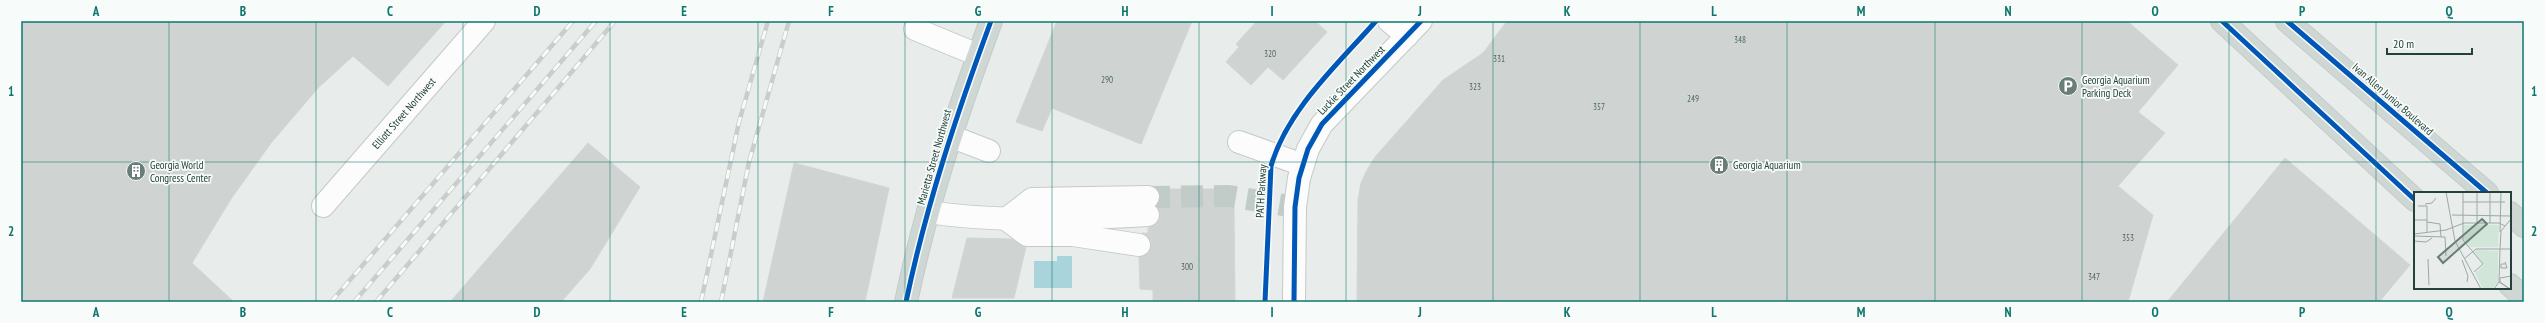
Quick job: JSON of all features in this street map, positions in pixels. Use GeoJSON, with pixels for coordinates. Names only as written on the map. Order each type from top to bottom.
{"type":"FeatureCollection","features":[{"type":"Feature","properties":{"kind":"main road","name":"Marietta Street Northwest"},"geometry":{"type":"LineString","coordinates":[[906,302],[928,212],[950,136],[991,21]]}},
{"type":"Feature","properties":{"kind":"main road"},"geometry":{"type":"LineString","coordinates":[[2222,21],[2414,199]]}},
{"type":"Feature","properties":{"kind":"main road","name":"Ivan Allen Junior Boulevard"},"geometry":{"type":"LineString","coordinates":[[2287,21],[2486,192]]}},
{"type":"Feature","properties":{"kind":"main road"},"geometry":{"type":"LineString","coordinates":[[2511,214],[2524,226]]}},
{"type":"Feature","properties":{"kind":"main road"},"geometry":{"type":"LineString","coordinates":[[2511,286],[2524,298]]}},
{"type":"Feature","properties":{"kind":"street","name":"Elliott Street Northwest"},"geometry":{"type":"LineString","coordinates":[[323,206],[484,21]]}},
{"type":"Feature","properties":{"kind":"street"},"geometry":{"type":"LineString","coordinates":[[1389,21],[1414,29]]}},
{"type":"Feature","properties":{"kind":"street"},"geometry":{"type":"LineString","coordinates":[[914,29],[978,55]]}},
{"type":"Feature","properties":{"kind":"street","name":"Luckie Street Northwest"},"geometry":{"type":"LineString","coordinates":[[1294,302],[1295,207],[1303,165],[1308,149],[1322,124],[1414,29]]}},
{"type":"Feature","properties":{"kind":"street"},"geometry":{"type":"LineString","coordinates":[[950,136],[989,150]]}},
{"type":"Feature","properties":{"kind":"street"},"geometry":{"type":"LineString","coordinates":[[1238,142],[1303,165]]}},
{"type":"Feature","properties":{"kind":"street"},"geometry":{"type":"LineString","coordinates":[[1006,219],[1032,199],[1148,206],[1074,227]]}},
{"type":"Feature","properties":{"kind":"street"},"geometry":{"type":"LineString","coordinates":[[928,212],[959,217],[1006,219],[1074,227],[1139,245]]}},
{"type":"Feature","properties":{"kind":"water"},"geometry":{"type":"Polygon","coordinates":[[[1057,256],[1072,256],[1072,288],[1034,288],[1034,261],[1057,261],[1057,256]]]}},
{"type":"Feature","properties":{"kind":"building","name":"Georgia World Congress Center"},"geometry":{"type":"Polygon","coordinates":[[[21,21],[446,21],[388,86],[353,56],[318,88],[271,143],[231,199],[192,263],[234,302],[21,302],[21,21]]]}},
{"type":"Feature","properties":{"kind":"building"},"geometry":{"type":"Polygon","coordinates":[[[1057,21],[1192,21],[1141,144],[1052,108],[1042,131],[1016,122],[1057,21]]]}},
{"type":"Feature","properties":{"kind":"building"},"geometry":{"type":"Polygon","coordinates":[[[1257,21],[1315,21],[1327,32],[1283,80],[1268,67],[1251,85],[1226,62],[1239,47],[1236,44],[1257,21]]]}},
{"type":"Feature","properties":{"kind":"building","name":"Georgia Aquarium"},"geometry":{"type":"Polygon","coordinates":[[[1507,21],[2127,21],[2178,65],[2138,112],[2165,133],[2118,186],[2153,215],[2128,302],[1357,302],[1358,200],[1361,183],[1367,170],[1375,157],[1443,80],[1483,53],[1507,21]]]}},
{"type":"Feature","properties":{"kind":"building"},"geometry":{"type":"Polygon","coordinates":[[[588,143],[640,187],[590,269],[561,302],[450,302],[588,143]]]}},
{"type":"Feature","properties":{"kind":"building"},"geometry":{"type":"Polygon","coordinates":[[[2285,158],[2410,265],[2379,302],[2167,302],[2285,158]]]}},
{"type":"Feature","properties":{"kind":"building"},"geometry":{"type":"Polygon","coordinates":[[[794,163],[889,188],[865,302],[763,302],[794,163]]]}},
{"type":"Feature","properties":{"kind":"building"},"geometry":{"type":"Polygon","coordinates":[[[1157,189],[1229,189],[1230,208],[1234,207],[1235,302],[1153,302],[1153,290],[1140,289],[1139,257],[1148,253],[1151,246],[1150,240],[1142,233],[1148,233],[1148,228],[1155,225],[1160,215],[1156,206],[1160,197],[1157,189]]]}},
{"type":"Feature","properties":{"kind":"building"},"geometry":{"type":"Polygon","coordinates":[[[967,238],[1011,239],[1026,247],[1014,298],[952,298],[967,238]]]}},
{"type":"Feature","properties":{"kind":"tunnel"},"geometry":{"type":"LineString","coordinates":[[1148,197],[1229,196],[1295,207]]}},
{"type":"Feature","properties":{"kind":"railway"},"geometry":{"type":"LineString","coordinates":[[331,302],[573,21]]}},
{"type":"Feature","properties":{"kind":"railway"},"geometry":{"type":"LineString","coordinates":[[354,302],[596,21]]}},
{"type":"Feature","properties":{"kind":"railway"},"geometry":{"type":"LineString","coordinates":[[376,302],[615,21]]}},
{"type":"Feature","properties":{"kind":"railway"},"geometry":{"type":"LineString","coordinates":[[701,302],[739,122],[768,21]]}},
{"type":"Feature","properties":{"kind":"railway"},"geometry":{"type":"LineString","coordinates":[[721,302],[749,162],[789,21]]}},
{"type":"Feature","properties":{"kind":"cycle path"},"geometry":{"type":"LineString","coordinates":[[906,302],[923,231],[943,160],[991,21]]}},
{"type":"Feature","properties":{"kind":"cycle path","name":"PATH Parkway"},"geometry":{"type":"LineString","coordinates":[[1265,302],[1271,166],[1279,145],[1301,107],[1315,89],[1376,21]]}},
{"type":"Feature","properties":{"kind":"cycle path"},"geometry":{"type":"LineString","coordinates":[[1294,302],[1295,207],[1299,178],[1308,149],[1322,124],[1421,21]]}},
{"type":"Feature","properties":{"kind":"cycle path"},"geometry":{"type":"LineString","coordinates":[[2222,21],[2414,199]]}},
{"type":"Feature","properties":{"kind":"cycle path"},"geometry":{"type":"LineString","coordinates":[[2287,21],[2486,192]]}},
{"type":"Feature","properties":{"kind":"place","name":"Georgia Aquarium Parking Deck"},"geometry":{"type":"Point","coordinates":[2068,86]}},
{"type":"Feature","properties":{"kind":"place","name":"Georgia Aquarium"},"geometry":{"type":"Point","coordinates":[1719,165]}},
{"type":"Feature","properties":{"kind":"place","name":"Georgia World Congress Center"},"geometry":{"type":"Point","coordinates":[136,171]}}]}
